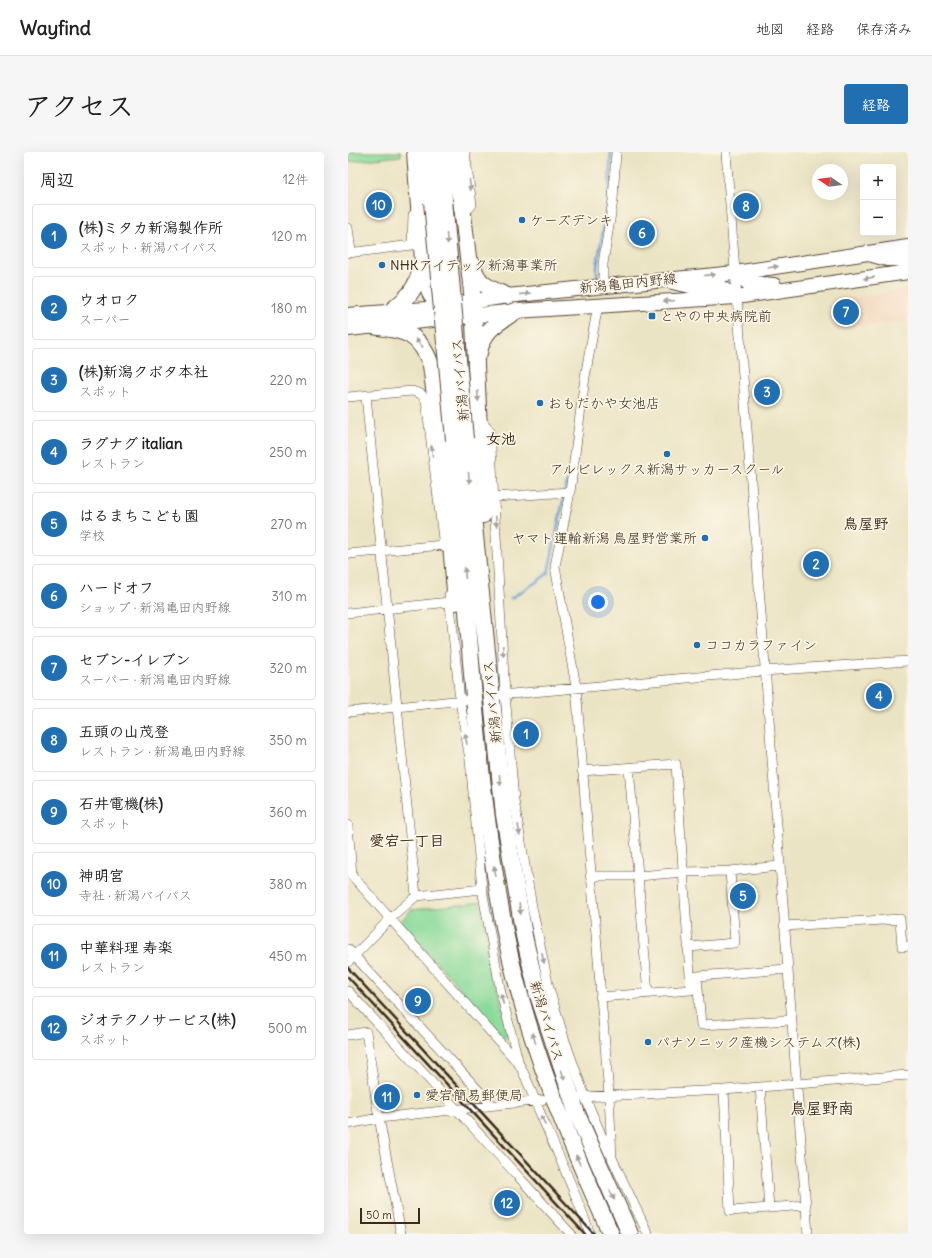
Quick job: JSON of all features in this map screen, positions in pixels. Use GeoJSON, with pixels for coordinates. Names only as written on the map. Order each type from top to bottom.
{"type":"FeatureCollection","features":[{"type":"Feature","properties":{"kind":"highway"},"geometry":{"type":"LineString","coordinates":[[415,152],[426,284],[440,313],[463,329],[468,337],[477,373]]}},
{"type":"Feature","properties":{"kind":"highway","name":"新潟バイパス"},"geometry":{"type":"LineString","coordinates":[[427,152],[438,201],[460,440],[504,815],[519,906],[537,992],[577,1114],[630,1234]]}},
{"type":"Feature","properties":{"kind":"highway","name":"新潟バイパス"},"geometry":{"type":"LineString","coordinates":[[438,201],[440,152]]}},
{"type":"Feature","properties":{"kind":"highway"},"geometry":{"type":"LineString","coordinates":[[453,152],[475,275],[483,284],[507,296]]}},
{"type":"Feature","properties":{"kind":"highway"},"geometry":{"type":"LineString","coordinates":[[463,214],[473,308],[496,742]]}},
{"type":"Feature","properties":{"kind":"highway"},"geometry":{"type":"LineString","coordinates":[[428,393],[437,342],[440,313],[456,301],[461,293],[465,273],[463,214]]}},
{"type":"Feature","properties":{"kind":"highway"},"geometry":{"type":"LineString","coordinates":[[390,312],[405,300],[413,291],[420,276],[423,261]]}},
{"type":"Feature","properties":{"kind":"highway"},"geometry":{"type":"LineString","coordinates":[[440,313],[473,308]]}},
{"type":"Feature","properties":{"kind":"highway"},"geometry":{"type":"LineString","coordinates":[[477,373],[480,346],[485,334],[493,326],[516,311]]}},
{"type":"Feature","properties":{"kind":"highway"},"geometry":{"type":"LineString","coordinates":[[373,326],[402,332],[419,342],[426,350],[431,365],[428,393],[462,659],[479,751]]}},
{"type":"Feature","properties":{"kind":"highway","name":"新潟バイパス"},"geometry":{"type":"LineString","coordinates":[[460,440],[479,751],[486,818],[506,938],[521,997],[560,1115],[584,1176],[611,1234]]}},
{"type":"Feature","properties":{"kind":"main road","name":"新潟亀田内野線"},"geometry":{"type":"LineString","coordinates":[[473,308],[507,296],[734,272],[908,246]]}},
{"type":"Feature","properties":{"kind":"main road"},"geometry":{"type":"LineString","coordinates":[[863,253],[886,259],[908,259]]}},
{"type":"Feature","properties":{"kind":"main road"},"geometry":{"type":"LineString","coordinates":[[734,272],[748,283],[794,289]]}},
{"type":"Feature","properties":{"kind":"main road","name":"新潟亀田内野線"},"geometry":{"type":"LineString","coordinates":[[473,308],[516,311],[736,297],[908,272]]}},
{"type":"Feature","properties":{"kind":"main road"},"geometry":{"type":"LineString","coordinates":[[661,280],[687,286],[723,288],[736,297]]}},
{"type":"Feature","properties":{"kind":"main road"},"geometry":{"type":"LineString","coordinates":[[348,316],[390,312],[440,313]]}},
{"type":"Feature","properties":{"kind":"main road"},"geometry":{"type":"LineString","coordinates":[[348,329],[373,326],[440,313]]}},
{"type":"Feature","properties":{"kind":"street"},"geometry":{"type":"LineString","coordinates":[[348,228],[349,253],[412,245],[413,211],[408,152]]}},
{"type":"Feature","properties":{"kind":"street"},"geometry":{"type":"LineString","coordinates":[[463,214],[472,205],[465,152]]}},
{"type":"Feature","properties":{"kind":"street"},"geometry":{"type":"LineString","coordinates":[[603,285],[603,264],[613,200],[616,152]]}},
{"type":"Feature","properties":{"kind":"street"},"geometry":{"type":"LineString","coordinates":[[726,152],[764,671],[808,1234]]}},
{"type":"Feature","properties":{"kind":"street"},"geometry":{"type":"LineString","coordinates":[[598,305],[585,377],[570,492],[555,566],[576,687],[590,876],[609,1095],[612,1158]]}},
{"type":"Feature","properties":{"kind":"street"},"geometry":{"type":"LineString","coordinates":[[348,397],[412,391],[428,393],[426,400],[449,602],[470,760],[482,889],[501,993],[519,1064]]}},
{"type":"Feature","properties":{"kind":"street"},"geometry":{"type":"LineString","coordinates":[[366,396],[416,896]]}},
{"type":"Feature","properties":{"kind":"street"},"geometry":{"type":"LineString","coordinates":[[479,416],[490,431],[503,694],[514,800],[536,925],[549,988],[583,1097],[648,1234]]}},
{"type":"Feature","properties":{"kind":"street"},"geometry":{"type":"LineString","coordinates":[[494,497],[570,492]]}},
{"type":"Feature","properties":{"kind":"street"},"geometry":{"type":"LineString","coordinates":[[348,554],[443,545]]}},
{"type":"Feature","properties":{"kind":"street"},"geometry":{"type":"LineString","coordinates":[[348,613],[449,602]]}},
{"type":"Feature","properties":{"kind":"street"},"geometry":{"type":"LineString","coordinates":[[503,694],[764,671],[908,661]]}},
{"type":"Feature","properties":{"kind":"street"},"geometry":{"type":"LineString","coordinates":[[348,712],[463,700]]}},
{"type":"Feature","properties":{"kind":"street"},"geometry":{"type":"LineString","coordinates":[[582,771],[676,764],[691,990],[600,997]]}},
{"type":"Feature","properties":{"kind":"street"},"geometry":{"type":"LineString","coordinates":[[629,768],[648,994]]}},
{"type":"Feature","properties":{"kind":"street"},"geometry":{"type":"LineString","coordinates":[[348,826],[350,873],[519,1064],[538,1100],[576,1193],[590,1234]]}},
{"type":"Feature","properties":{"kind":"street"},"geometry":{"type":"LineString","coordinates":[[590,876],[639,876],[684,872],[730,871],[779,866]]}},
{"type":"Feature","properties":{"kind":"street"},"geometry":{"type":"LineString","coordinates":[[689,947],[735,943],[730,871]]}},
{"type":"Feature","properties":{"kind":"street"},"geometry":{"type":"LineString","coordinates":[[351,960],[391,918],[416,896],[482,889]]}},
{"type":"Feature","properties":{"kind":"street"},"geometry":{"type":"LineString","coordinates":[[784,926],[900,919],[902,946],[908,946]]}},
{"type":"Feature","properties":{"kind":"street"},"geometry":{"type":"LineString","coordinates":[[348,949],[351,960],[492,1104]]}},
{"type":"Feature","properties":{"kind":"street"},"geometry":{"type":"LineString","coordinates":[[787,969],[697,976],[701,1025],[791,1020]]}},
{"type":"Feature","properties":{"kind":"street"},"geometry":{"type":"LineString","coordinates":[[348,991],[572,1234]]}},
{"type":"Feature","properties":{"kind":"street"},"geometry":{"type":"LineString","coordinates":[[348,1035],[366,1032],[379,1118],[401,1234]]}},
{"type":"Feature","properties":{"kind":"street"},"geometry":{"type":"LineString","coordinates":[[583,1097],[724,1090],[908,1075]]}},
{"type":"Feature","properties":{"kind":"street"},"geometry":{"type":"LineString","coordinates":[[760,1087],[769,1208]]}},
{"type":"Feature","properties":{"kind":"street"},"geometry":{"type":"LineString","coordinates":[[724,1090],[730,1212],[806,1205]]}},
{"type":"Feature","properties":{"kind":"street"},"geometry":{"type":"LineString","coordinates":[[348,1124],[379,1118],[457,1108],[538,1100]]}},
{"type":"Feature","properties":{"kind":"shaded area"},"geometry":{"type":"Polygon","coordinates":[[[908,289],[908,322],[857,326],[837,331],[833,301],[908,289]]]}},
{"type":"Feature","properties":{"kind":"green space"},"geometry":{"type":"Polygon","coordinates":[[[348,152],[401,152],[401,156],[348,162],[348,152]]]}},
{"type":"Feature","properties":{"kind":"green space"},"geometry":{"type":"Polygon","coordinates":[[[480,902],[508,1036],[505,1038],[400,922],[411,910],[480,902]]]}},
{"type":"Feature","properties":{"kind":"waterway"},"geometry":{"type":"LineString","coordinates":[[597,282],[597,267],[608,199],[611,152]]}},
{"type":"Feature","properties":{"kind":"waterway"},"geometry":{"type":"LineString","coordinates":[[511,598],[548,573],[567,482]]}},
{"type":"Feature","properties":{"kind":"railway"},"geometry":{"type":"LineString","coordinates":[[348,968],[594,1234]]}},
{"type":"Feature","properties":{"kind":"railway"},"geometry":{"type":"LineString","coordinates":[[348,977],[585,1234]]}},
{"type":"Feature","properties":{"kind":"place","name":"神明宮"},"geometry":{"type":"Point","coordinates":[379,205]}},
{"type":"Feature","properties":{"kind":"place","name":"五頭の山茂登"},"geometry":{"type":"Point","coordinates":[746,206]}},
{"type":"Feature","properties":{"kind":"place","name":"ケーズデンキ"},"geometry":{"type":"Point","coordinates":[522,220]}},
{"type":"Feature","properties":{"kind":"place","name":"ハードオフ"},"geometry":{"type":"Point","coordinates":[642,233]}},
{"type":"Feature","properties":{"kind":"place","name":"NHKアイテック新潟事業所"},"geometry":{"type":"Point","coordinates":[382,265]}},
{"type":"Feature","properties":{"kind":"place","name":"セブン-イレブン"},"geometry":{"type":"Point","coordinates":[846,312]}},
{"type":"Feature","properties":{"kind":"place","name":"とやの中央病院前"},"geometry":{"type":"Point","coordinates":[652,316]}},
{"type":"Feature","properties":{"kind":"place","name":"(株)新潟クボタ本社"},"geometry":{"type":"Point","coordinates":[767,392]}},
{"type":"Feature","properties":{"kind":"place","name":"おもだかや女池店"},"geometry":{"type":"Point","coordinates":[540,403]}},
{"type":"Feature","properties":{"kind":"place","name":"アルビレックス新潟サッカースクール"},"geometry":{"type":"Point","coordinates":[667,454]}},
{"type":"Feature","properties":{"kind":"place","name":"ヤマト運輸新潟 鳥屋野営業所"},"geometry":{"type":"Point","coordinates":[705,538]}},
{"type":"Feature","properties":{"kind":"place","name":"ウオロク"},"geometry":{"type":"Point","coordinates":[816,564]}},
{"type":"Feature","properties":{"kind":"place","name":"ココカラファイン"},"geometry":{"type":"Point","coordinates":[697,645]}},
{"type":"Feature","properties":{"kind":"place","name":"ラグナグ italian"},"geometry":{"type":"Point","coordinates":[879,696]}},
{"type":"Feature","properties":{"kind":"place","name":"(株)ミタカ新潟製作所"},"geometry":{"type":"Point","coordinates":[526,734]}},
{"type":"Feature","properties":{"kind":"place","name":"はるまちこども園"},"geometry":{"type":"Point","coordinates":[743,896]}},
{"type":"Feature","properties":{"kind":"place","name":"石井電機(株)"},"geometry":{"type":"Point","coordinates":[418,1001]}},
{"type":"Feature","properties":{"kind":"place","name":"パナソニック産機システムズ(株)"},"geometry":{"type":"Point","coordinates":[648,1042]}},
{"type":"Feature","properties":{"kind":"place","name":"愛宕簡易郵便局"},"geometry":{"type":"Point","coordinates":[417,1095]}},
{"type":"Feature","properties":{"kind":"place","name":"中華料理 寿楽"},"geometry":{"type":"Point","coordinates":[387,1097]}},
{"type":"Feature","properties":{"kind":"place","name":"ジオテクノサービス(株)"},"geometry":{"type":"Point","coordinates":[507,1203]}},
{"type":"Feature","properties":{"kind":"district","name":"女池"},"geometry":{"type":"Point","coordinates":[501,439]}},
{"type":"Feature","properties":{"kind":"district","name":"鳥屋野"},"geometry":{"type":"Point","coordinates":[866,524]}},
{"type":"Feature","properties":{"kind":"district","name":"愛宕一丁目"},"geometry":{"type":"Point","coordinates":[407,841]}},
{"type":"Feature","properties":{"kind":"district","name":"鳥屋野南"},"geometry":{"type":"Point","coordinates":[822,1108]}}]}
